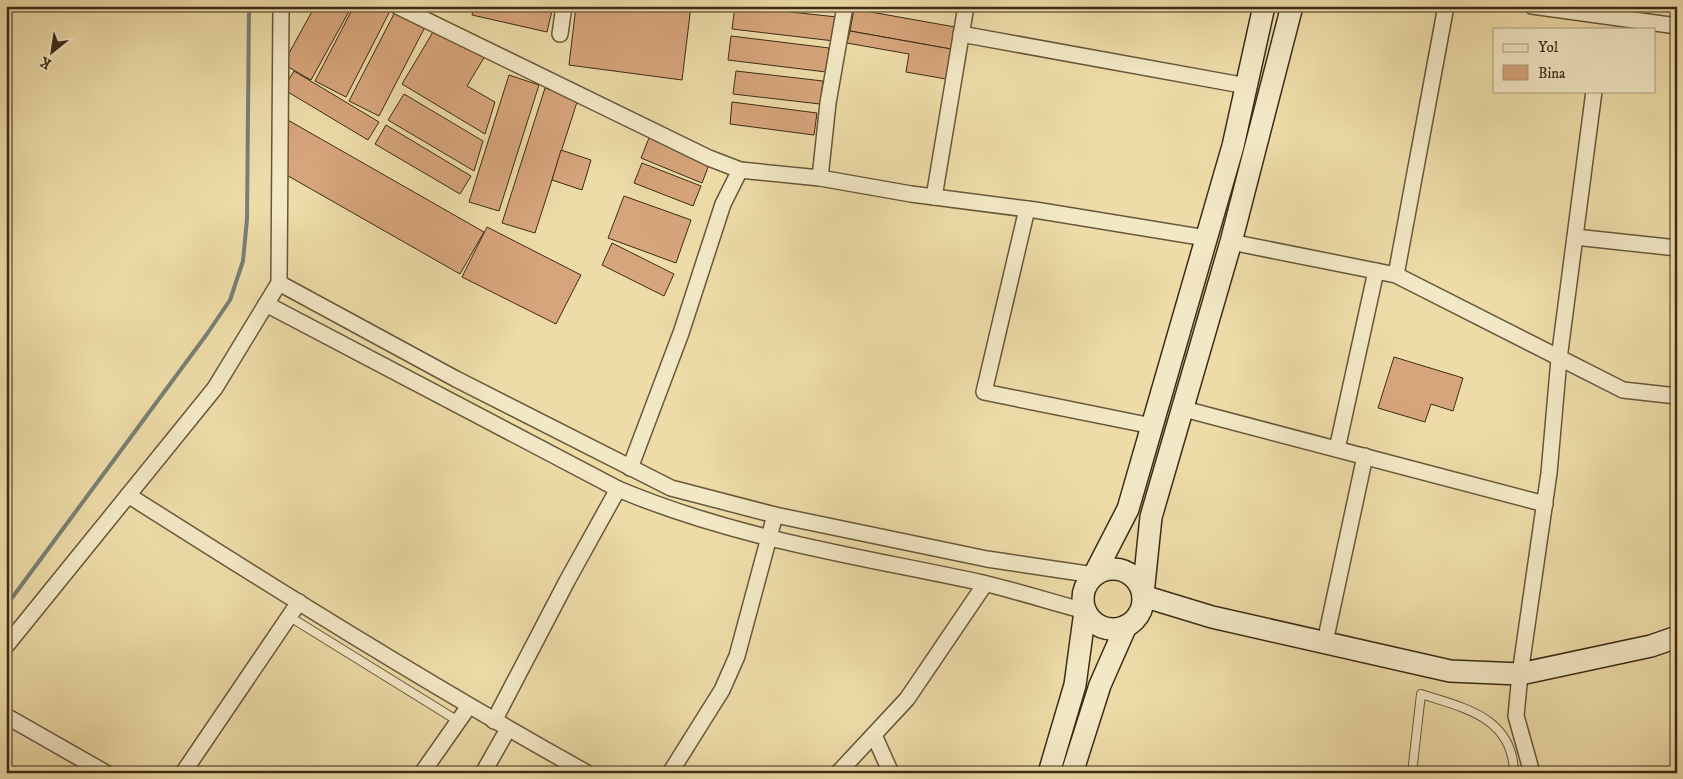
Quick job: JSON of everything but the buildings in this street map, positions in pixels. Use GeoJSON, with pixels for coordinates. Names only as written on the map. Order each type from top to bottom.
{"type":"FeatureCollection","features":[{"type":"Feature","properties":{"kind":"main road"},"geometry":{"type":"LineString","coordinates":[[1048,773],[1075,685],[1085,611],[1084,592],[1128,510],[1233,146],[1264,6]]}},
{"type":"Feature","properties":{"kind":"main road"},"geometry":{"type":"LineString","coordinates":[[1072,773],[1100,685],[1138,607],[1151,517],[1184,409],[1231,242],[1292,6]]}},
{"type":"Feature","properties":{"kind":"main road"},"geometry":{"type":"LineString","coordinates":[[1094,575],[1113,569],[1124,571],[1139,584],[1138,607]]}},
{"type":"Feature","properties":{"kind":"main road"},"geometry":{"type":"LineString","coordinates":[[1085,611],[1091,619],[1107,629],[1138,607],[1212,617],[1450,670],[1520,674],[1651,646],[1677,637]]}},
{"type":"Feature","properties":{"kind":"street"},"geometry":{"type":"LineString","coordinates":[[6,646],[215,388],[279,283],[281,6]]}},
{"type":"Feature","properties":{"kind":"street"},"geometry":{"type":"LineString","coordinates":[[397,6],[709,158],[740,170],[820,178],[1206,238]]}},
{"type":"Feature","properties":{"kind":"street"},"geometry":{"type":"LineString","coordinates":[[560,34],[564,6]]}},
{"type":"Feature","properties":{"kind":"street"},"geometry":{"type":"LineString","coordinates":[[820,178],[828,103],[846,6]]}},
{"type":"Feature","properties":{"kind":"street"},"geometry":{"type":"LineString","coordinates":[[934,197],[966,6]]}},
{"type":"Feature","properties":{"kind":"street"},"geometry":{"type":"LineString","coordinates":[[1396,275],[1446,6]]}},
{"type":"Feature","properties":{"kind":"street"},"geometry":{"type":"LineString","coordinates":[[1532,6],[1677,26]]}},
{"type":"Feature","properties":{"kind":"street"},"geometry":{"type":"LineString","coordinates":[[961,34],[1246,86]]}},
{"type":"Feature","properties":{"kind":"street"},"geometry":{"type":"LineString","coordinates":[[1532,773],[1516,716],[1520,674],[1545,504],[1559,358],[1594,92]]}},
{"type":"Feature","properties":{"kind":"street"},"geometry":{"type":"LineString","coordinates":[[630,468],[681,333],[723,204],[740,170]]}},
{"type":"Feature","properties":{"kind":"street"},"geometry":{"type":"LineString","coordinates":[[1026,209],[984,392],[1152,426]]}},
{"type":"Feature","properties":{"kind":"street"},"geometry":{"type":"LineString","coordinates":[[1575,237],[1677,248]]}},
{"type":"Feature","properties":{"kind":"street"},"geometry":{"type":"LineString","coordinates":[[1231,242],[1396,275],[1624,390],[1677,396]]}},
{"type":"Feature","properties":{"kind":"street"},"geometry":{"type":"LineString","coordinates":[[1337,449],[1376,271]]}},
{"type":"Feature","properties":{"kind":"street"},"geometry":{"type":"LineString","coordinates":[[279,283],[456,379],[671,488],[775,515],[987,559],[1094,575]]}},
{"type":"Feature","properties":{"kind":"street"},"geometry":{"type":"LineString","coordinates":[[266,304],[618,490],[661,508],[770,540],[985,584],[1085,611]]}},
{"type":"Feature","properties":{"kind":"street"},"geometry":{"type":"LineString","coordinates":[[1184,409],[1545,504]]}},
{"type":"Feature","properties":{"kind":"street"},"geometry":{"type":"LineString","coordinates":[[1324,642],[1365,456]]}},
{"type":"Feature","properties":{"kind":"street"},"geometry":{"type":"LineString","coordinates":[[494,721],[618,490]]}},
{"type":"Feature","properties":{"kind":"street"},"geometry":{"type":"LineString","coordinates":[[128,495],[469,706],[587,773]]}},
{"type":"Feature","properties":{"kind":"street"},"geometry":{"type":"LineString","coordinates":[[670,773],[722,690],[737,656],[770,540],[775,515]]}},
{"type":"Feature","properties":{"kind":"street"},"geometry":{"type":"LineString","coordinates":[[838,773],[907,699],[985,584]]}},
{"type":"Feature","properties":{"kind":"street"},"geometry":{"type":"LineString","coordinates":[[184,773],[299,602]]}},
{"type":"Feature","properties":{"kind":"street"},"geometry":{"type":"LineString","coordinates":[[422,773],[469,706]]}},
{"type":"Feature","properties":{"kind":"street"},"geometry":{"type":"LineString","coordinates":[[6,716],[106,773]]}},
{"type":"Feature","properties":{"kind":"street"},"geometry":{"type":"LineString","coordinates":[[483,773],[508,728]]}},
{"type":"Feature","properties":{"kind":"street"},"geometry":{"type":"LineString","coordinates":[[874,735],[891,773]]}},
{"type":"Feature","properties":{"kind":"lane"},"geometry":{"type":"LineString","coordinates":[[290,616],[458,721]]}},
{"type":"Feature","properties":{"kind":"lane"},"geometry":{"type":"LineString","coordinates":[[1412,773],[1421,694],[1475,711],[1492,724],[1508,742],[1514,755],[1514,773]]}},
{"type":"Feature","properties":{"kind":"waterway"},"geometry":{"type":"LineString","coordinates":[[6,606],[207,334],[230,300],[243,261],[247,219],[249,6]]}}]}
